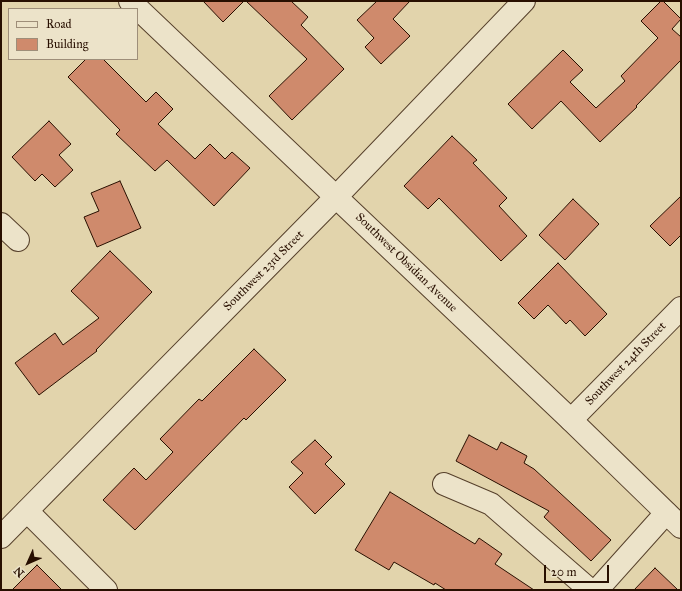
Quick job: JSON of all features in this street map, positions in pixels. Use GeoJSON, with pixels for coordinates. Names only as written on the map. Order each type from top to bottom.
{"type":"FeatureCollection","features":[{"type":"Feature","properties":{"kind":"street","name":"Southwest Obsidian Avenue"},"geometry":{"type":"LineString","coordinates":[[130,1],[137,8]]}},
{"type":"Feature","properties":{"kind":"street","name":"Southwest 23rd Street"},"geometry":{"type":"LineString","coordinates":[[1,537],[336,197],[524,1]]}},
{"type":"Feature","properties":{"kind":"street","name":"Southwest Obsidian Avenue"},"geometry":{"type":"LineString","coordinates":[[138,9],[571,420],[673,520]]}},
{"type":"Feature","properties":{"kind":"street"},"geometry":{"type":"LineString","coordinates":[[1,224],[18,240]]}},
{"type":"Feature","properties":{"kind":"street","name":"Southwest 24th Street"},"geometry":{"type":"LineString","coordinates":[[571,420],[681,308]]}},
{"type":"Feature","properties":{"kind":"street"},"geometry":{"type":"LineString","coordinates":[[444,484],[491,504],[590,590]]}},
{"type":"Feature","properties":{"kind":"street"},"geometry":{"type":"LineString","coordinates":[[28,511],[106,590]]}},
{"type":"Feature","properties":{"kind":"street"},"geometry":{"type":"LineString","coordinates":[[597,590],[673,520]]}},
{"type":"Feature","properties":{"kind":"building"},"geometry":{"type":"Polygon","coordinates":[[[203,1],[244,1],[223,22],[203,1]]]}},
{"type":"Feature","properties":{"kind":"building"},"geometry":{"type":"Polygon","coordinates":[[[246,1],[291,1],[308,17],[301,25],[344,69],[292,120],[269,96],[307,59],[246,1]]]}},
{"type":"Feature","properties":{"kind":"building"},"geometry":{"type":"Polygon","coordinates":[[[377,1],[410,1],[393,19],[410,36],[381,64],[365,47],[374,38],[357,20],[377,1]]]}},
{"type":"Feature","properties":{"kind":"building"},"geometry":{"type":"Polygon","coordinates":[[[661,1],[663,1],[681,19],[672,29],[681,37],[681,60],[636,106],[637,107],[600,142],[561,101],[532,129],[508,104],[563,50],[583,70],[570,82],[596,108],[625,81],[621,76],[658,38],[641,21],[661,1]]]}},
{"type":"Feature","properties":{"kind":"building"},"geometry":{"type":"Polygon","coordinates":[[[85,60],[104,60],[146,102],[156,92],[173,109],[158,124],[195,159],[210,144],[225,159],[232,152],[250,168],[214,206],[167,160],[155,171],[116,134],[120,130],[68,77],[85,60]]]}},
{"type":"Feature","properties":{"kind":"building"},"geometry":{"type":"Polygon","coordinates":[[[49,121],[71,144],[59,155],[73,170],[55,187],[42,174],[35,181],[12,157],[49,121]]]}},
{"type":"Feature","properties":{"kind":"building"},"geometry":{"type":"Polygon","coordinates":[[[452,136],[477,160],[473,163],[507,198],[499,206],[527,236],[501,261],[439,198],[428,209],[404,186],[452,136]]]}},
{"type":"Feature","properties":{"kind":"building"},"geometry":{"type":"Polygon","coordinates":[[[120,181],[141,228],[97,247],[84,217],[99,211],[91,193],[120,181]]]}},
{"type":"Feature","properties":{"kind":"building"},"geometry":{"type":"Polygon","coordinates":[[[681,196],[681,235],[670,246],[650,226],[681,196]]]}},
{"type":"Feature","properties":{"kind":"building"},"geometry":{"type":"Polygon","coordinates":[[[573,199],[599,224],[565,260],[539,235],[573,199]]]}},
{"type":"Feature","properties":{"kind":"building"},"geometry":{"type":"Polygon","coordinates":[[[110,251],[152,292],[96,350],[97,351],[39,395],[15,363],[55,333],[63,345],[99,318],[71,291],[110,251]]]}},
{"type":"Feature","properties":{"kind":"building"},"geometry":{"type":"Polygon","coordinates":[[[558,263],[607,314],[585,336],[570,320],[566,324],[548,305],[534,319],[518,303],[558,263]]]}},
{"type":"Feature","properties":{"kind":"building"},"geometry":{"type":"Polygon","coordinates":[[[254,349],[286,380],[246,420],[244,418],[135,530],[103,500],[134,468],[146,480],[173,452],[160,439],[199,399],[202,401],[254,349]]]}},
{"type":"Feature","properties":{"kind":"building"},"geometry":{"type":"Polygon","coordinates":[[[469,435],[497,450],[501,442],[527,456],[524,463],[534,469],[611,540],[591,561],[544,517],[549,511],[456,461],[469,435]]]}},
{"type":"Feature","properties":{"kind":"building"},"geometry":{"type":"Polygon","coordinates":[[[315,440],[332,457],[325,464],[345,484],[315,514],[289,487],[303,473],[291,462],[315,440]]]}},
{"type":"Feature","properties":{"kind":"building"},"geometry":{"type":"Polygon","coordinates":[[[390,492],[475,544],[479,538],[502,554],[495,564],[534,590],[446,590],[435,583],[434,585],[394,562],[389,570],[355,550],[390,492]]]}},
{"type":"Feature","properties":{"kind":"building"},"geometry":{"type":"Polygon","coordinates":[[[37,565],[62,590],[12,590],[37,565]]]}},
{"type":"Feature","properties":{"kind":"building"},"geometry":{"type":"Polygon","coordinates":[[[655,568],[678,590],[634,590],[655,568]]]}}]}
